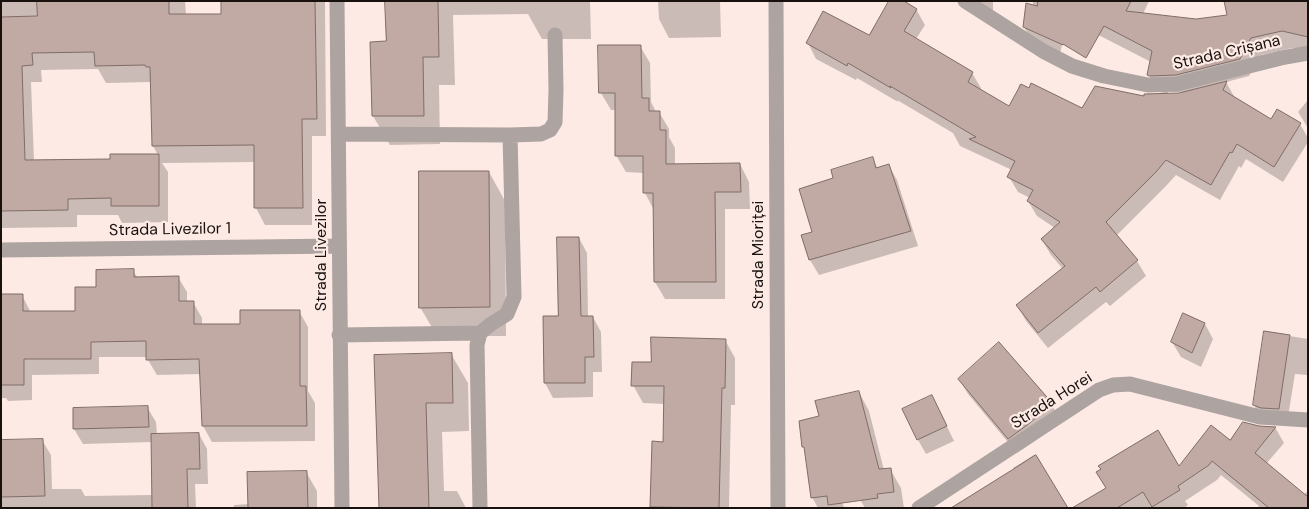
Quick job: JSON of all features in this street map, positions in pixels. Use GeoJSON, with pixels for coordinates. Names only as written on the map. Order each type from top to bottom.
{"type":"FeatureCollection","features":[{"type":"Feature","properties":{"kind":"street","name":"Strada Livezilor"},"geometry":{"type":"LineString","coordinates":[[338,1],[339,335],[342,508]]}},
{"type":"Feature","properties":{"kind":"street","name":"Strada Mioriței"},"geometry":{"type":"LineString","coordinates":[[776,1],[778,508]]}},
{"type":"Feature","properties":{"kind":"street","name":"Strada Crișana"},"geometry":{"type":"LineString","coordinates":[[965,1],[1043,51],[1072,66],[1104,76],[1148,85],[1177,84],[1308,53]]}},
{"type":"Feature","properties":{"kind":"street"},"geometry":{"type":"LineString","coordinates":[[339,134],[510,135],[541,134],[550,130],[555,122],[555,35]]}},
{"type":"Feature","properties":{"kind":"street"},"geometry":{"type":"LineString","coordinates":[[480,508],[477,345],[480,334],[506,314],[514,297],[510,135]]}},
{"type":"Feature","properties":{"kind":"street","name":"Strada Livezilor 1"},"geometry":{"type":"LineString","coordinates":[[1,250],[339,246]]}},
{"type":"Feature","properties":{"kind":"street"},"geometry":{"type":"LineString","coordinates":[[339,335],[480,334]]}},
{"type":"Feature","properties":{"kind":"street","name":"Strada Horei"},"geometry":{"type":"LineString","coordinates":[[919,508],[1099,390],[1113,386],[1130,384],[1260,417],[1308,420]]}},
{"type":"Feature","properties":{"kind":"building"},"geometry":{"type":"Polygon","coordinates":[[[37,1],[169,1],[169,14],[221,14],[221,1],[315,1],[317,119],[302,119],[303,208],[254,208],[254,145],[152,146],[150,67],[145,65],[95,66],[94,52],[32,53],[33,65],[22,66],[25,160],[110,159],[110,154],[159,154],[159,206],[111,206],[111,198],[68,199],[68,210],[1,211],[1,17],[37,16],[37,1]]]}},
{"type":"Feature","properties":{"kind":"building"},"geometry":{"type":"Polygon","coordinates":[[[385,1],[438,1],[439,57],[423,57],[424,116],[372,116],[370,42],[386,41],[385,1]]]}},
{"type":"Feature","properties":{"kind":"building"},"geometry":{"type":"Polygon","coordinates":[[[889,1],[904,1],[917,9],[904,31],[973,72],[968,82],[1009,106],[1021,84],[1029,88],[1031,83],[1082,108],[1095,86],[1144,96],[1144,94],[1179,93],[1227,81],[1223,90],[1271,119],[1277,109],[1301,123],[1274,167],[1237,144],[1232,153],[1230,152],[1211,185],[1166,160],[1106,222],[1138,260],[1100,292],[1096,287],[1038,333],[1016,305],[1065,266],[1041,239],[1060,222],[1027,201],[1033,190],[1007,177],[1015,161],[969,139],[976,137],[890,86],[891,88],[848,63],[847,66],[806,43],[823,11],[869,35],[889,1]]]}},
{"type":"Feature","properties":{"kind":"building"},"geometry":{"type":"Polygon","coordinates":[[[1038,1],[1131,1],[1126,11],[1196,19],[1227,15],[1224,1],[1308,1],[1308,37],[1282,31],[1251,38],[1240,59],[1176,75],[1149,76],[1147,75],[1152,51],[1104,26],[1086,58],[1063,44],[1023,27],[1026,3],[1037,6],[1038,1]]]}},
{"type":"Feature","properties":{"kind":"building"},"geometry":{"type":"Polygon","coordinates":[[[598,45],[641,45],[642,98],[649,98],[649,111],[660,111],[660,130],[666,130],[666,164],[740,163],[741,192],[715,192],[716,282],[654,282],[653,193],[643,193],[643,156],[615,156],[615,93],[599,93],[598,45]]]}},
{"type":"Feature","properties":{"kind":"building"},"geometry":{"type":"Polygon","coordinates":[[[873,157],[876,168],[889,164],[911,231],[809,260],[801,235],[812,232],[799,189],[833,178],[831,170],[873,157]]]}},
{"type":"Feature","properties":{"kind":"building"},"geometry":{"type":"Polygon","coordinates":[[[419,171],[489,171],[490,307],[419,308],[419,171]]]}},
{"type":"Feature","properties":{"kind":"building"},"geometry":{"type":"Polygon","coordinates":[[[557,237],[579,237],[581,316],[593,316],[594,357],[585,357],[585,383],[544,383],[543,316],[558,316],[557,237]]]}},
{"type":"Feature","properties":{"kind":"building"},"geometry":{"type":"Polygon","coordinates":[[[134,269],[134,277],[179,276],[179,301],[194,301],[194,324],[240,324],[240,310],[300,310],[300,386],[306,386],[307,426],[202,426],[199,359],[146,360],[146,341],[91,342],[91,359],[24,359],[24,385],[1,385],[1,294],[23,294],[23,311],[75,311],[75,287],[96,287],[96,270],[134,269]]]}},
{"type":"Feature","properties":{"kind":"building"},"geometry":{"type":"Polygon","coordinates":[[[1183,313],[1205,323],[1192,353],[1171,342],[1183,313]]]}},
{"type":"Feature","properties":{"kind":"building"},"geometry":{"type":"Polygon","coordinates":[[[1264,331],[1290,335],[1279,409],[1261,408],[1253,405],[1264,331]]]}},
{"type":"Feature","properties":{"kind":"building"},"geometry":{"type":"Polygon","coordinates":[[[651,337],[726,339],[725,388],[722,388],[719,508],[650,507],[652,441],[663,442],[664,386],[631,386],[632,362],[651,362],[651,337]]]}},
{"type":"Feature","properties":{"kind":"building"},"geometry":{"type":"Polygon","coordinates":[[[999,342],[1053,404],[1008,439],[958,379],[999,342]]]}},
{"type":"Feature","properties":{"kind":"building"},"geometry":{"type":"Polygon","coordinates":[[[452,353],[453,403],[426,403],[429,508],[379,508],[374,355],[452,353]]]}},
{"type":"Feature","properties":{"kind":"building"},"geometry":{"type":"Polygon","coordinates":[[[859,391],[879,469],[891,468],[894,492],[877,494],[878,498],[828,505],[827,496],[811,498],[799,421],[819,416],[815,401],[859,391]]]}},
{"type":"Feature","properties":{"kind":"building"},"geometry":{"type":"Polygon","coordinates":[[[932,395],[947,426],[917,440],[902,409],[932,395]]]}},
{"type":"Feature","properties":{"kind":"building"},"geometry":{"type":"Polygon","coordinates":[[[148,406],[149,427],[73,429],[73,408],[148,406]]]}},
{"type":"Feature","properties":{"kind":"building"},"geometry":{"type":"Polygon","coordinates":[[[1243,422],[1259,426],[1276,427],[1255,453],[1308,497],[1308,508],[1269,508],[1212,461],[1178,486],[1180,490],[1152,507],[1143,492],[1117,508],[1072,508],[1106,488],[1096,472],[1101,469],[1098,466],[1158,430],[1179,466],[1211,425],[1230,440],[1243,422]]]}},
{"type":"Feature","properties":{"kind":"building"},"geometry":{"type":"Polygon","coordinates":[[[199,433],[200,469],[187,469],[188,508],[152,508],[151,434],[199,433]]]}},
{"type":"Feature","properties":{"kind":"building"},"geometry":{"type":"Polygon","coordinates":[[[43,439],[45,496],[1,497],[1,440],[43,439]]]}},
{"type":"Feature","properties":{"kind":"building"},"geometry":{"type":"Polygon","coordinates":[[[1036,455],[1068,508],[951,508],[1012,470],[1036,455]]]}},
{"type":"Feature","properties":{"kind":"building"},"geometry":{"type":"Polygon","coordinates":[[[307,471],[308,508],[248,508],[247,472],[307,471]]]}}]}
